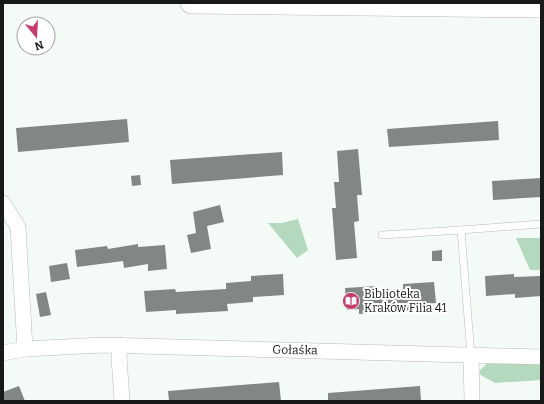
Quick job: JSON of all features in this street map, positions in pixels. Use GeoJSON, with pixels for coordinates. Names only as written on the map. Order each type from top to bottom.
{"type":"FeatureCollection","features":[{"type":"Feature","properties":{"kind":"main road"},"geometry":{"type":"LineString","coordinates":[[191,3],[541,7]]}},
{"type":"Feature","properties":{"kind":"street"},"geometry":{"type":"LineString","coordinates":[[3,203],[18,227],[25,349]]}},
{"type":"Feature","properties":{"kind":"street"},"geometry":{"type":"LineString","coordinates":[[120,345],[122,401]]}},
{"type":"Feature","properties":{"kind":"street","name":"Gołaśka"},"geometry":{"type":"LineString","coordinates":[[3,353],[25,349],[120,345],[541,357]]}},
{"type":"Feature","properties":{"kind":"street"},"geometry":{"type":"LineString","coordinates":[[471,356],[472,401]]}},
{"type":"Feature","properties":{"kind":"lane"},"geometry":{"type":"LineString","coordinates":[[382,235],[541,224]]}},
{"type":"Feature","properties":{"kind":"lane"},"geometry":{"type":"LineString","coordinates":[[461,230],[471,356]]}},
{"type":"Feature","properties":{"kind":"green space"},"geometry":{"type":"Polygon","coordinates":[[[298,219],[308,250],[297,258],[268,223],[282,223],[298,219]]]}},
{"type":"Feature","properties":{"kind":"green space"},"geometry":{"type":"Polygon","coordinates":[[[516,238],[541,238],[541,270],[530,270],[516,238]]]}},
{"type":"Feature","properties":{"kind":"green space"},"geometry":{"type":"Polygon","coordinates":[[[489,362],[541,363],[541,380],[495,383],[479,374],[481,369],[489,362]]]}},
{"type":"Feature","properties":{"kind":"building"},"geometry":{"type":"Polygon","coordinates":[[[127,119],[129,142],[18,152],[16,128],[127,119]]]}},
{"type":"Feature","properties":{"kind":"building"},"geometry":{"type":"Polygon","coordinates":[[[498,121],[499,140],[389,147],[387,129],[498,121]]]}},
{"type":"Feature","properties":{"kind":"building"},"geometry":{"type":"Polygon","coordinates":[[[358,149],[362,195],[357,195],[359,221],[354,222],[357,258],[336,260],[332,208],[336,208],[334,182],[339,182],[337,151],[358,149]]]}},
{"type":"Feature","properties":{"kind":"building"},"geometry":{"type":"Polygon","coordinates":[[[282,152],[283,175],[172,184],[170,160],[282,152]]]}},
{"type":"Feature","properties":{"kind":"building"},"geometry":{"type":"Polygon","coordinates":[[[140,175],[141,185],[132,186],[131,176],[140,175]]]}},
{"type":"Feature","properties":{"kind":"building"},"geometry":{"type":"Polygon","coordinates":[[[541,178],[541,197],[493,200],[492,181],[541,178]]]}},
{"type":"Feature","properties":{"kind":"building"},"geometry":{"type":"Polygon","coordinates":[[[220,205],[224,222],[207,226],[211,249],[191,253],[187,235],[196,233],[193,212],[220,205]]]}},
{"type":"Feature","properties":{"kind":"building"},"geometry":{"type":"Polygon","coordinates":[[[138,244],[138,247],[165,245],[167,269],[148,271],[148,264],[124,268],[123,261],[77,267],[75,250],[107,246],[108,249],[138,244]]]}},
{"type":"Feature","properties":{"kind":"building"},"geometry":{"type":"Polygon","coordinates":[[[442,250],[442,261],[432,261],[432,251],[442,250]]]}},
{"type":"Feature","properties":{"kind":"building"},"geometry":{"type":"Polygon","coordinates":[[[67,263],[70,279],[51,282],[49,266],[67,263]]]}},
{"type":"Feature","properties":{"kind":"building"},"geometry":{"type":"Polygon","coordinates":[[[283,274],[284,295],[253,297],[253,302],[227,304],[228,311],[176,314],[176,310],[146,312],[144,291],[175,289],[176,292],[226,289],[226,283],[251,281],[251,276],[283,274]]]}},
{"type":"Feature","properties":{"kind":"building"},"geometry":{"type":"Polygon","coordinates":[[[514,274],[514,277],[541,276],[541,296],[515,298],[515,294],[486,296],[485,276],[514,274]]]}},
{"type":"Feature","properties":{"kind":"building"},"geometry":{"type":"Polygon","coordinates":[[[434,282],[436,303],[423,304],[423,309],[359,314],[359,309],[347,310],[345,288],[377,286],[377,290],[403,289],[403,284],[434,282]]]}},
{"type":"Feature","properties":{"kind":"building"},"geometry":{"type":"Polygon","coordinates":[[[46,292],[51,315],[40,317],[36,294],[46,292]]]}},
{"type":"Feature","properties":{"kind":"building"},"geometry":{"type":"Polygon","coordinates":[[[279,382],[281,401],[169,401],[168,391],[279,382]]]}},
{"type":"Feature","properties":{"kind":"building"},"geometry":{"type":"Polygon","coordinates":[[[19,386],[25,401],[3,401],[3,392],[19,386]]]}},
{"type":"Feature","properties":{"kind":"building"},"geometry":{"type":"Polygon","coordinates":[[[420,386],[421,401],[328,401],[328,393],[420,386]]]}},
{"type":"Feature","properties":{"kind":"place","name":"Biblioteka Kraków Filia 41"},"geometry":{"type":"Point","coordinates":[351,301]}}]}
